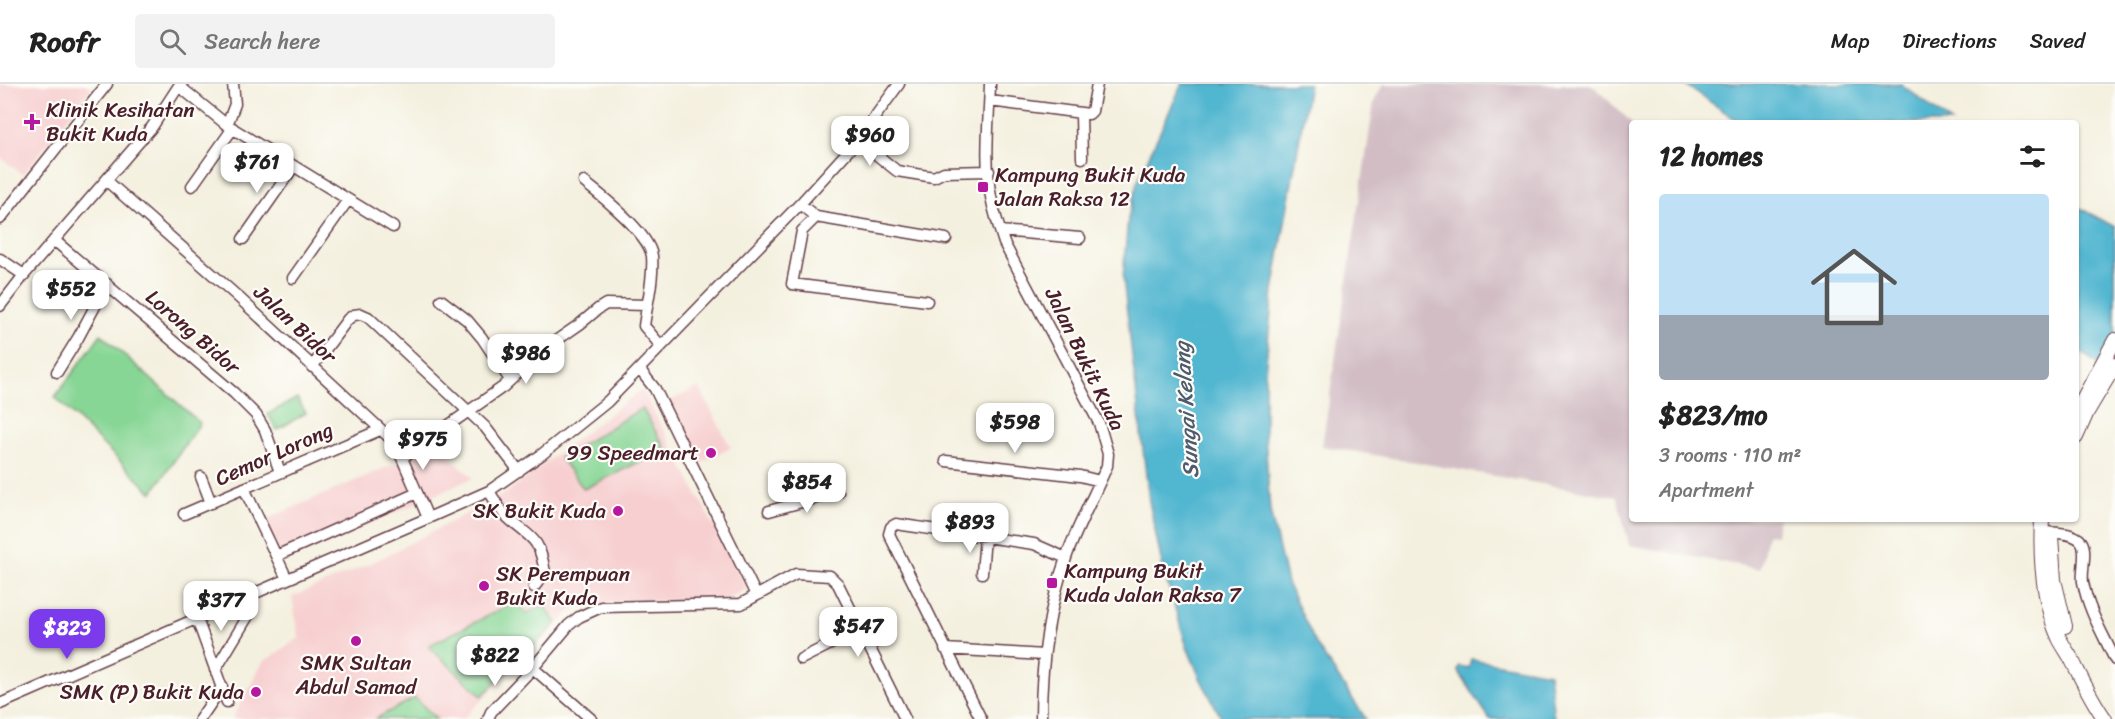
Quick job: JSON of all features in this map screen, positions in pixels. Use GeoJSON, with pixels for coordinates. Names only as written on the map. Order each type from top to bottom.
{"type":"FeatureCollection","features":[{"type":"Feature","properties":{"kind":"main road"},"geometry":{"type":"LineString","coordinates":[[2079,406],[2115,340]]}},
{"type":"Feature","properties":{"kind":"main road"},"geometry":{"type":"LineString","coordinates":[[2079,430],[2115,365]]}},
{"type":"Feature","properties":{"kind":"main road"},"geometry":{"type":"LineString","coordinates":[[2046,526],[2054,580],[2073,662],[2087,691],[2105,719]]}},
{"type":"Feature","properties":{"kind":"street"},"geometry":{"type":"LineString","coordinates":[[0,219],[107,84]]}},
{"type":"Feature","properties":{"kind":"street"},"geometry":{"type":"LineString","coordinates":[[192,186],[230,127],[235,104],[233,84]]}},
{"type":"Feature","properties":{"kind":"street"},"geometry":{"type":"LineString","coordinates":[[0,705],[489,491],[519,471],[608,402],[640,370],[800,204],[858,140],[899,84]]}},
{"type":"Feature","properties":{"kind":"street","name":"Jalan Bukit Kuda"},"geometry":{"type":"LineString","coordinates":[[990,84],[988,171],[991,196],[1000,231],[1004,243],[1099,423],[1108,454],[1107,466],[1066,558],[1050,616],[1044,655],[1041,719]]}},
{"type":"Feature","properties":{"kind":"street"},"geometry":{"type":"LineString","coordinates":[[990,101],[1089,114],[1092,111],[1097,84]]}},
{"type":"Feature","properties":{"kind":"street"},"geometry":{"type":"LineString","coordinates":[[0,306],[24,274],[152,127],[180,85],[230,127],[393,227]]}},
{"type":"Feature","properties":{"kind":"street"},"geometry":{"type":"LineString","coordinates":[[1081,114],[1082,158]]}},
{"type":"Feature","properties":{"kind":"street"},"geometry":{"type":"LineString","coordinates":[[858,140],[897,171],[934,177],[944,172],[988,171]]}},
{"type":"Feature","properties":{"kind":"street"},"geometry":{"type":"LineString","coordinates":[[243,239],[294,166]]}},
{"type":"Feature","properties":{"kind":"street","name":"Jalan Bidor"},"geometry":{"type":"LineString","coordinates":[[107,181],[237,296],[390,438],[402,458],[428,518]]}},
{"type":"Feature","properties":{"kind":"street"},"geometry":{"type":"LineString","coordinates":[[584,182],[630,224],[651,250],[651,278],[644,326],[661,346]]}},
{"type":"Feature","properties":{"kind":"street"},"geometry":{"type":"LineString","coordinates":[[293,278],[348,200]]}},
{"type":"Feature","properties":{"kind":"street"},"geometry":{"type":"LineString","coordinates":[[800,204],[816,217],[946,239]]}},
{"type":"Feature","properties":{"kind":"street"},"geometry":{"type":"LineString","coordinates":[[816,217],[802,231],[792,284],[927,301]]}},
{"type":"Feature","properties":{"kind":"street"},"geometry":{"type":"LineString","coordinates":[[1000,231],[1080,238]]}},
{"type":"Feature","properties":{"kind":"street","name":"Lorong Bidor"},"geometry":{"type":"LineString","coordinates":[[54,240],[234,393],[256,415],[265,429],[280,472]]}},
{"type":"Feature","properties":{"kind":"street"},"geometry":{"type":"LineString","coordinates":[[0,259],[24,274]]}},
{"type":"Feature","properties":{"kind":"street"},"geometry":{"type":"LineString","coordinates":[[57,372],[107,284]]}},
{"type":"Feature","properties":{"kind":"street"},"geometry":{"type":"LineString","coordinates":[[441,300],[467,320],[510,380]]}},
{"type":"Feature","properties":{"kind":"street"},"geometry":{"type":"LineString","coordinates":[[402,458],[510,380],[544,349],[606,304],[646,305]]}},
{"type":"Feature","properties":{"kind":"street"},"geometry":{"type":"LineString","coordinates":[[312,367],[348,319],[361,314],[368,317],[486,427],[519,471]]}},
{"type":"Feature","properties":{"kind":"street"},"geometry":{"type":"LineString","coordinates":[[640,370],[655,389],[756,595]]}},
{"type":"Feature","properties":{"kind":"street","name":"Cemor Lorong"},"geometry":{"type":"LineString","coordinates":[[184,514],[380,430]]}},
{"type":"Feature","properties":{"kind":"street"},"geometry":{"type":"LineString","coordinates":[[946,461],[1080,476],[1100,481]]}},
{"type":"Feature","properties":{"kind":"street"},"geometry":{"type":"LineString","coordinates":[[201,477],[211,503]]}},
{"type":"Feature","properties":{"kind":"street"},"geometry":{"type":"LineString","coordinates":[[244,488],[287,579]]}},
{"type":"Feature","properties":{"kind":"street"},"geometry":{"type":"LineString","coordinates":[[489,491],[505,514],[536,541],[543,558],[545,573],[534,588]]}},
{"type":"Feature","properties":{"kind":"street"},"geometry":{"type":"LineString","coordinates":[[769,511],[838,492]]}},
{"type":"Feature","properties":{"kind":"street"},"geometry":{"type":"LineString","coordinates":[[276,556],[417,493]]}},
{"type":"Feature","properties":{"kind":"street"},"geometry":{"type":"LineString","coordinates":[[981,719],[890,534],[891,527],[896,524],[1034,544],[1066,558]]}},
{"type":"Feature","properties":{"kind":"street"},"geometry":{"type":"LineString","coordinates":[[2046,526],[2079,538],[2082,542],[2084,547],[2082,575],[2085,591],[2091,610],[2115,660]]}},
{"type":"Feature","properties":{"kind":"street"},"geometry":{"type":"LineString","coordinates":[[982,573],[985,537]]}},
{"type":"Feature","properties":{"kind":"street"},"geometry":{"type":"LineString","coordinates":[[488,719],[490,712],[533,668],[569,625],[579,617],[601,607],[741,604],[796,574],[830,576],[838,584],[905,719]]}},
{"type":"Feature","properties":{"kind":"street"},"geometry":{"type":"LineString","coordinates":[[216,669],[251,611],[247,597]]}},
{"type":"Feature","properties":{"kind":"street"},"geometry":{"type":"LineString","coordinates":[[197,618],[227,702]]}},
{"type":"Feature","properties":{"kind":"street"},"geometry":{"type":"LineString","coordinates":[[801,659],[860,629]]}},
{"type":"Feature","properties":{"kind":"street"},"geometry":{"type":"LineString","coordinates":[[945,649],[1044,655]]}},
{"type":"Feature","properties":{"kind":"street"},"geometry":{"type":"LineString","coordinates":[[533,668],[591,719]]}},
{"type":"Feature","properties":{"kind":"street"},"geometry":{"type":"LineString","coordinates":[[200,719],[222,687]]}},
{"type":"Feature","properties":{"kind":"shaded area","name":"Klinik Kesihatan Bukit Kuda"},"geometry":{"type":"Polygon","coordinates":[[[0,84],[85,84],[91,88],[23,175],[0,157],[0,84]]]}},
{"type":"Feature","properties":{"kind":"shaded area"},"geometry":{"type":"Polygon","coordinates":[[[1383,84],[1591,84],[1629,120],[1629,522],[1778,522],[1776,535],[1767,534],[1760,569],[1629,545],[1617,497],[1322,446],[1374,102],[1383,84]]]}},
{"type":"Feature","properties":{"kind":"shaded area"},"geometry":{"type":"Polygon","coordinates":[[[699,387],[731,448],[696,465],[665,403],[699,387]]]}},
{"type":"Feature","properties":{"kind":"shaded area"},"geometry":{"type":"Polygon","coordinates":[[[642,389],[747,589],[726,599],[579,603],[463,719],[232,719],[263,662],[299,638],[292,597],[376,561],[506,493],[642,389]]]}},
{"type":"Feature","properties":{"kind":"shaded area"},"geometry":{"type":"Polygon","coordinates":[[[432,440],[473,478],[283,562],[262,521],[408,458],[432,440]]]}},
{"type":"Feature","properties":{"kind":"green space"},"geometry":{"type":"Polygon","coordinates":[[[101,334],[200,423],[152,493],[55,397],[101,334]]]}},
{"type":"Feature","properties":{"kind":"green space"},"geometry":{"type":"Polygon","coordinates":[[[297,398],[306,413],[277,430],[268,414],[297,398]]]}},
{"type":"Feature","properties":{"kind":"green space"},"geometry":{"type":"Polygon","coordinates":[[[642,408],[666,449],[584,489],[560,458],[642,408]]]}},
{"type":"Feature","properties":{"kind":"green space"},"geometry":{"type":"Polygon","coordinates":[[[517,601],[526,614],[544,605],[557,623],[482,696],[428,646],[517,601]]]}},
{"type":"Feature","properties":{"kind":"green space"},"geometry":{"type":"Polygon","coordinates":[[[415,698],[437,719],[375,719],[415,698]]]}},
{"type":"Feature","properties":{"kind":"water","name":"Sungai Kelang"},"geometry":{"type":"Polygon","coordinates":[[[1182,84],[1309,84],[1273,291],[1265,373],[1265,434],[1270,511],[1287,583],[1317,646],[1366,719],[1222,719],[1201,680],[1187,647],[1163,569],[1149,501],[1123,278],[1128,218],[1138,180],[1182,84]]]}},
{"type":"Feature","properties":{"kind":"water"},"geometry":{"type":"Polygon","coordinates":[[[1684,84],[1901,84],[1947,120],[1737,120],[1684,84]]]}},
{"type":"Feature","properties":{"kind":"water"},"geometry":{"type":"Polygon","coordinates":[[[2079,208],[2115,227],[2115,376],[2079,351],[2079,208]]]}},
{"type":"Feature","properties":{"kind":"water"},"geometry":{"type":"Polygon","coordinates":[[[1471,659],[1549,673],[1554,719],[1490,719],[1458,671],[1459,666],[1469,668],[1471,659]]]}},
{"type":"Feature","properties":{"kind":"place","name":"Klinik Kesihatan Bukit Kuda"},"geometry":{"type":"Point","coordinates":[32,122]}},
{"type":"Feature","properties":{"kind":"place","name":"Kampung Bukit Kuda Jalan Raksa 12"},"geometry":{"type":"Point","coordinates":[983,187]}},
{"type":"Feature","properties":{"kind":"place","name":"99 Speedmart"},"geometry":{"type":"Point","coordinates":[711,453]}},
{"type":"Feature","properties":{"kind":"place","name":"SK Bukit Kuda"},"geometry":{"type":"Point","coordinates":[618,511]}},
{"type":"Feature","properties":{"kind":"place","name":"Kampung Bukit Kuda Jalan Raksa 7"},"geometry":{"type":"Point","coordinates":[1052,583]}},
{"type":"Feature","properties":{"kind":"place","name":"SK Perempuan Bukit Kuda"},"geometry":{"type":"Point","coordinates":[484,586]}},
{"type":"Feature","properties":{"kind":"place","name":"SMK Sultan Abdul Samad"},"geometry":{"type":"Point","coordinates":[356,641]}},
{"type":"Feature","properties":{"kind":"place","name":"SMK (P) Bukit Kuda"},"geometry":{"type":"Point","coordinates":[256,692]}}]}
